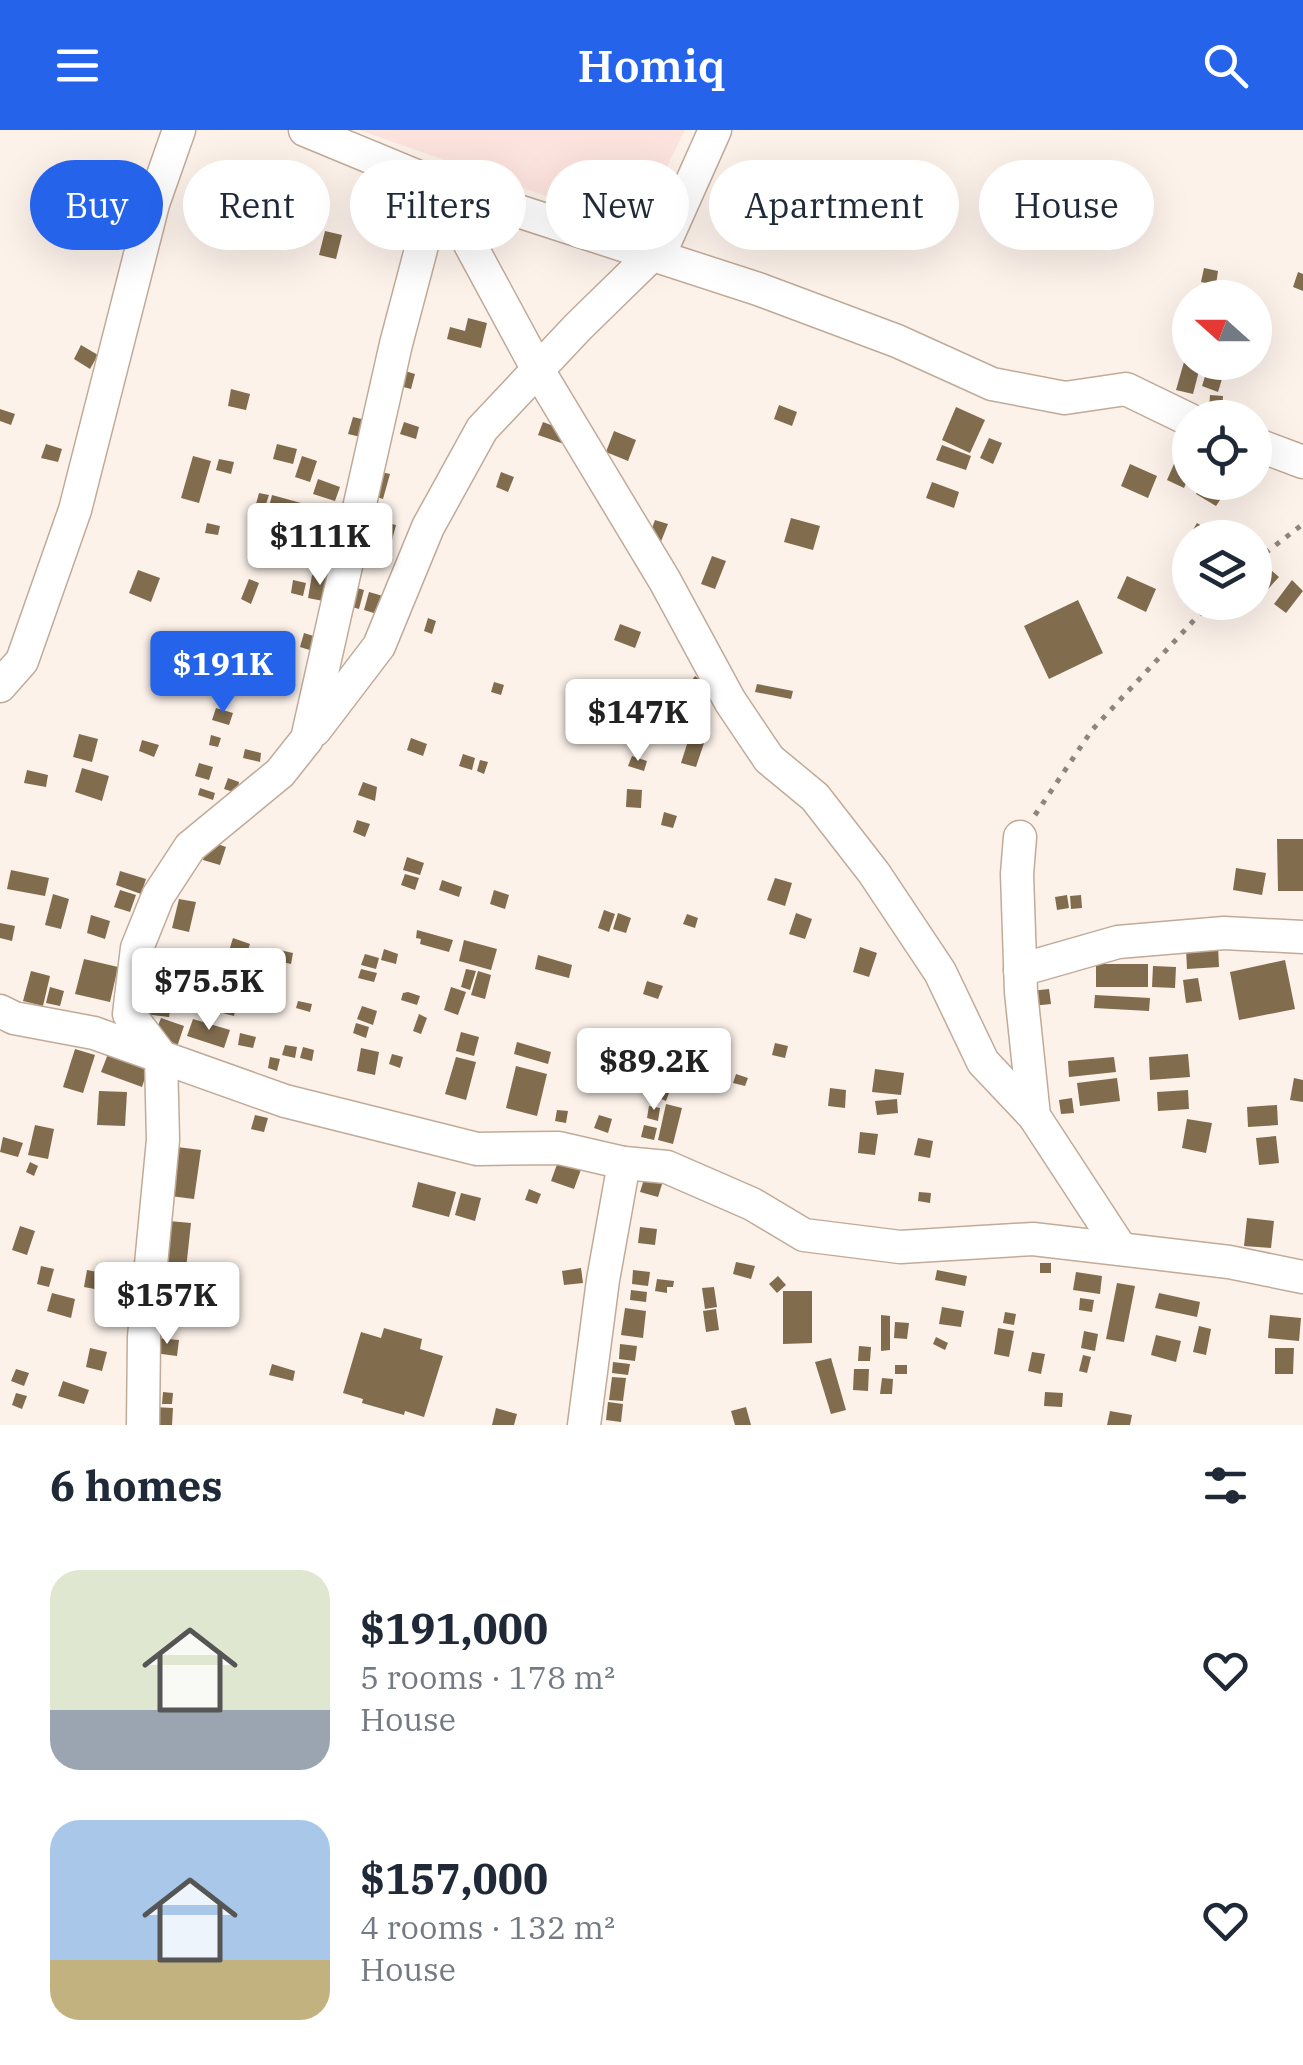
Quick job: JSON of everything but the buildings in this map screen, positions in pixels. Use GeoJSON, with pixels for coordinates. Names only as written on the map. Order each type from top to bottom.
{"type":"FeatureCollection","features":[{"type":"Feature","properties":{"kind":"street"},"geometry":{"type":"LineString","coordinates":[[0,686],[22,661],[74,510],[153,204],[180,130]]}},
{"type":"Feature","properties":{"kind":"street"},"geometry":{"type":"LineString","coordinates":[[305,130],[379,160]]}},
{"type":"Feature","properties":{"kind":"street"},"geometry":{"type":"LineString","coordinates":[[142,1425],[144,1337],[162,1140],[161,1056],[129,1014],[137,948],[158,896],[190,848],[280,773],[379,646],[428,527],[482,430],[665,242],[715,130]]}},
{"type":"Feature","properties":{"kind":"street"},"geometry":{"type":"LineString","coordinates":[[526,212],[654,253],[897,340],[992,384],[1065,398],[1126,389],[1172,411]]}},
{"type":"Feature","properties":{"kind":"street"},"geometry":{"type":"LineString","coordinates":[[308,739],[421,250]]}},
{"type":"Feature","properties":{"kind":"street"},"geometry":{"type":"LineString","coordinates":[[473,250],[538,370],[665,581],[730,702],[769,759],[815,797],[874,872],[940,972],[983,1062],[1034,1116],[1120,1249]]}},
{"type":"Feature","properties":{"kind":"street"},"geometry":{"type":"LineString","coordinates":[[1272,450],[1303,462]]}},
{"type":"Feature","properties":{"kind":"street"},"geometry":{"type":"LineString","coordinates":[[1020,838],[1020,970],[1034,1116]]}},
{"type":"Feature","properties":{"kind":"street"},"geometry":{"type":"LineString","coordinates":[[1020,970],[1118,942],[1224,932],[1303,937]]}},
{"type":"Feature","properties":{"kind":"street"},"geometry":{"type":"LineString","coordinates":[[0,1011],[14,1018],[94,1033],[284,1101],[477,1149],[559,1148],[624,1163],[667,1167],[752,1204],[804,1235],[900,1248],[1034,1239],[1229,1262],[1303,1277]]}},
{"type":"Feature","properties":{"kind":"street"},"geometry":{"type":"LineString","coordinates":[[584,1425],[603,1280],[624,1163]]}},
{"type":"Feature","properties":{"kind":"path"},"geometry":{"type":"LineString","coordinates":[[1272,549],[1303,524]]}},
{"type":"Feature","properties":{"kind":"path"},"geometry":{"type":"LineString","coordinates":[[1020,838],[1092,730],[1195,620]]}},
{"type":"Feature","properties":{"kind":"shaded area"},"geometry":{"type":"Polygon","coordinates":[[[359,130],[685,130],[670,160],[546,160],[546,196],[526,189],[526,160],[444,160],[359,130]]]}}]}
